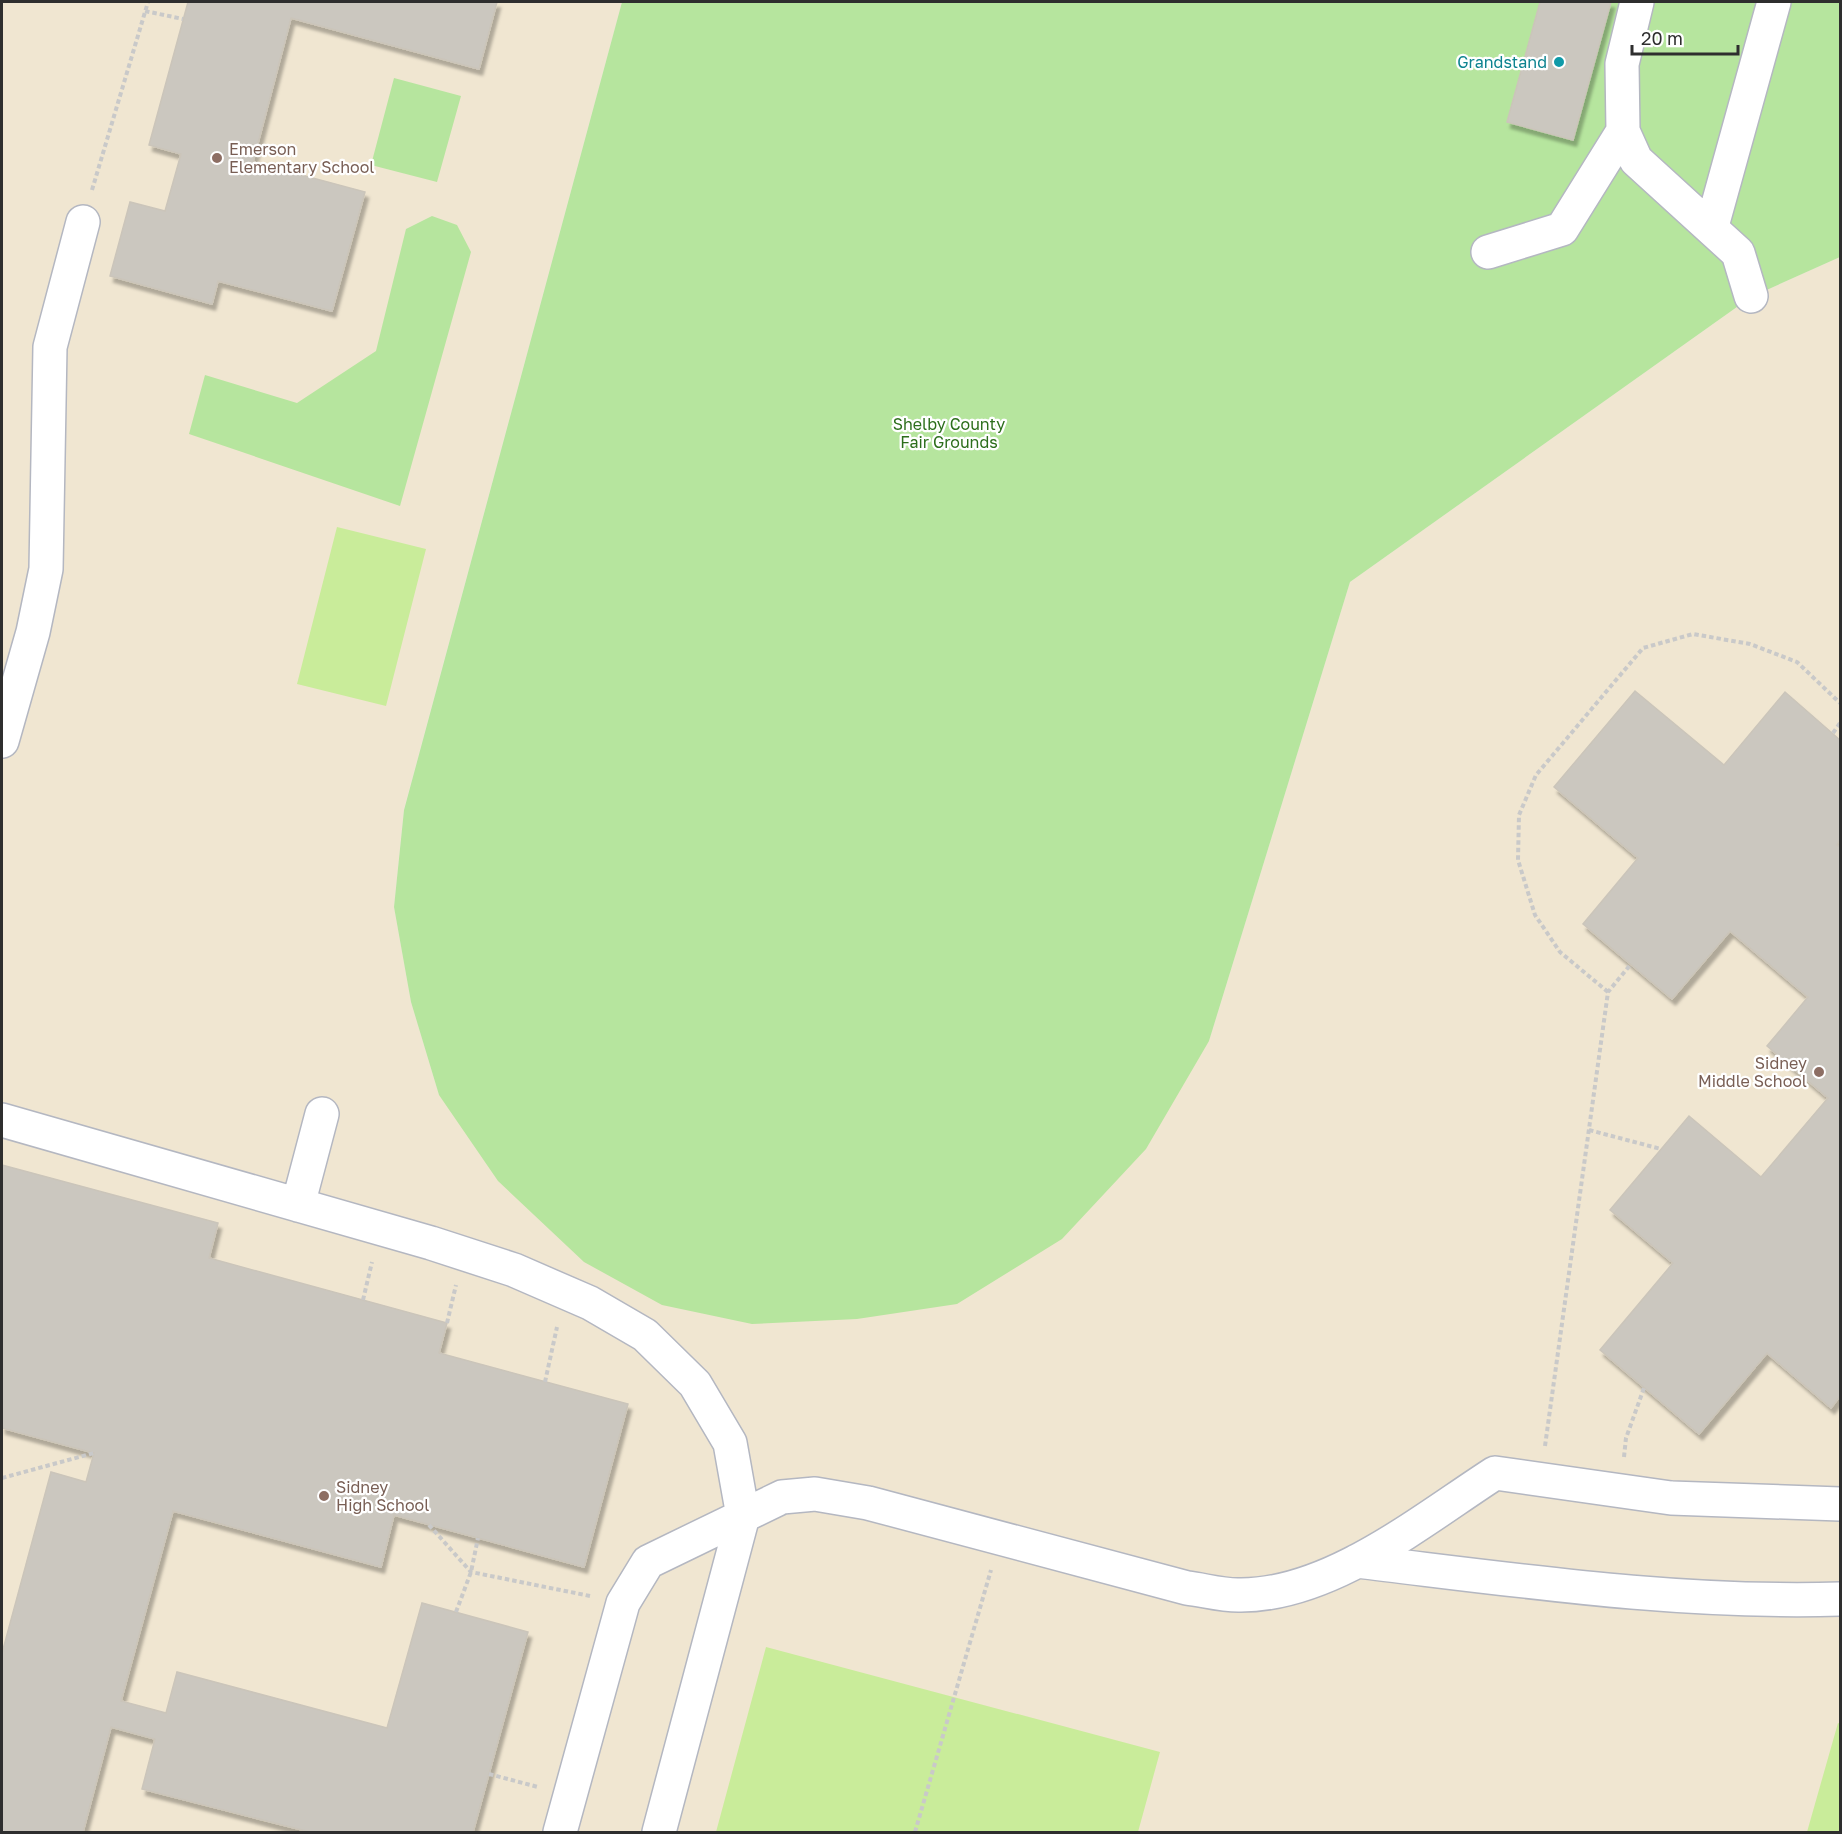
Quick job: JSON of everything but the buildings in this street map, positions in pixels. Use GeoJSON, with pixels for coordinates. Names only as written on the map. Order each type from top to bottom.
{"type":"FeatureCollection","features":[{"type":"Feature","properties":{"kind":"lane"},"geometry":{"type":"LineString","coordinates":[[1637,2],[1622,64],[1623,131],[1636,160],[1712,226],[1738,253],[1751,297]]}},
{"type":"Feature","properties":{"kind":"lane"},"geometry":{"type":"LineString","coordinates":[[1712,226],[1774,2]]}},
{"type":"Feature","properties":{"kind":"lane"},"geometry":{"type":"LineString","coordinates":[[1488,252],[1562,229],[1623,131]]}},
{"type":"Feature","properties":{"kind":"lane"},"geometry":{"type":"LineString","coordinates":[[2,741],[33,632],[46,569],[50,347],[83,222]]}},
{"type":"Feature","properties":{"kind":"lane"},"geometry":{"type":"LineString","coordinates":[[298,1205],[322,1114]]}},
{"type":"Feature","properties":{"kind":"lane"},"geometry":{"type":"LineString","coordinates":[[2,1120],[504,1267],[590,1303],[645,1335],[695,1384],[730,1443],[743,1516],[659,1833]]}},
{"type":"Feature","properties":{"kind":"lane"},"geometry":{"type":"LineString","coordinates":[[560,1833],[623,1602],[648,1562],[782,1497],[815,1494],[879,1506],[1186,1588],[1241,1596],[1287,1590],[1357,1561],[1495,1473],[1671,1498],[1840,1504]]}},
{"type":"Feature","properties":{"kind":"lane"},"geometry":{"type":"LineString","coordinates":[[1357,1561],[1610,1591],[1797,1601],[1840,1599]]}},
{"type":"Feature","properties":{"kind":"path"},"geometry":{"type":"LineString","coordinates":[[83,222],[148,2]]}},
{"type":"Feature","properties":{"kind":"path"},"geometry":{"type":"LineString","coordinates":[[145,11],[183,19]]}},
{"type":"Feature","properties":{"kind":"path"},"geometry":{"type":"LineString","coordinates":[[1608,992],[1560,952],[1535,915],[1518,860],[1519,815],[1536,775],[1643,648],[1693,634],[1750,644],[1797,662],[1840,703]]}},
{"type":"Feature","properties":{"kind":"path"},"geometry":{"type":"LineString","coordinates":[[1833,733],[1840,723]]}},
{"type":"Feature","properties":{"kind":"path"},"geometry":{"type":"LineString","coordinates":[[1541,1479],[1608,992],[1631,964]]}},
{"type":"Feature","properties":{"kind":"path"},"geometry":{"type":"LineString","coordinates":[[1589,1130],[1661,1149]]}},
{"type":"Feature","properties":{"kind":"path"},"geometry":{"type":"LineString","coordinates":[[545,1382],[565,1292]]}},
{"type":"Feature","properties":{"kind":"path"},"geometry":{"type":"LineString","coordinates":[[1620,1491],[1626,1438],[1644,1388]]}},
{"type":"Feature","properties":{"kind":"path"},"geometry":{"type":"LineString","coordinates":[[2,1478],[94,1453]]}},
{"type":"Feature","properties":{"kind":"path"},"geometry":{"type":"LineString","coordinates":[[429,1525],[471,1572],[623,1602]]}},
{"type":"Feature","properties":{"kind":"path"},"geometry":{"type":"LineString","coordinates":[[456,1612],[471,1572],[478,1538]]}},
{"type":"Feature","properties":{"kind":"path"},"geometry":{"type":"LineString","coordinates":[[915,1833],[1001,1538]]}},
{"type":"Feature","properties":{"kind":"path"},"geometry":{"type":"LineString","coordinates":[[489,1774],[570,1796]]}},
{"type":"Feature","properties":{"kind":"shaded area"},"geometry":{"type":"Polygon","coordinates":[[[2,2],[622,2],[404,809],[394,907],[411,1002],[439,1095],[1209,1041],[1350,582],[1751,297],[1840,257],[1840,1832],[2,1832],[2,2]]]}},
{"type":"Feature","properties":{"kind":"green space","name":"Shelby County Fair Grounds"},"geometry":{"type":"Polygon","coordinates":[[[622,2],[1840,2],[1840,257],[1751,297],[1350,582],[1209,1041],[1146,1149],[1062,1239],[957,1304],[857,1319],[752,1324],[662,1305],[584,1262],[498,1181],[439,1095],[411,1002],[394,907],[404,810],[622,2]]]}},
{"type":"Feature","properties":{"kind":"green space"},"geometry":{"type":"Polygon","coordinates":[[[394,78],[461,96],[437,182],[371,165],[394,78]]]}},
{"type":"Feature","properties":{"kind":"green space"},"geometry":{"type":"Polygon","coordinates":[[[432,216],[457,225],[471,252],[400,506],[189,434],[205,375],[297,403],[376,351],[406,229],[432,216]]]}},
{"type":"Feature","properties":{"kind":"green space"},"geometry":{"type":"Polygon","coordinates":[[[337,527],[426,549],[386,706],[297,684],[337,527]]]}},
{"type":"Feature","properties":{"kind":"green space"},"geometry":{"type":"Polygon","coordinates":[[[766,1647],[1160,1752],[1138,1832],[716,1832],[766,1647]]]}},
{"type":"Feature","properties":{"kind":"green space"},"geometry":{"type":"Polygon","coordinates":[[[1838,1723],[1840,1724],[1840,1832],[1807,1832],[1838,1723]]]}},
{"type":"Feature","properties":{"kind":"place","name":"Grandstand"},"geometry":{"type":"Point","coordinates":[1559,62]}},
{"type":"Feature","properties":{"kind":"place","name":"Emerson Elementary School"},"geometry":{"type":"Point","coordinates":[217,158]}},
{"type":"Feature","properties":{"kind":"place","name":"Sidney Middle School"},"geometry":{"type":"Point","coordinates":[1819,1072]}},
{"type":"Feature","properties":{"kind":"place","name":"Sidney High School"},"geometry":{"type":"Point","coordinates":[324,1496]}}]}
